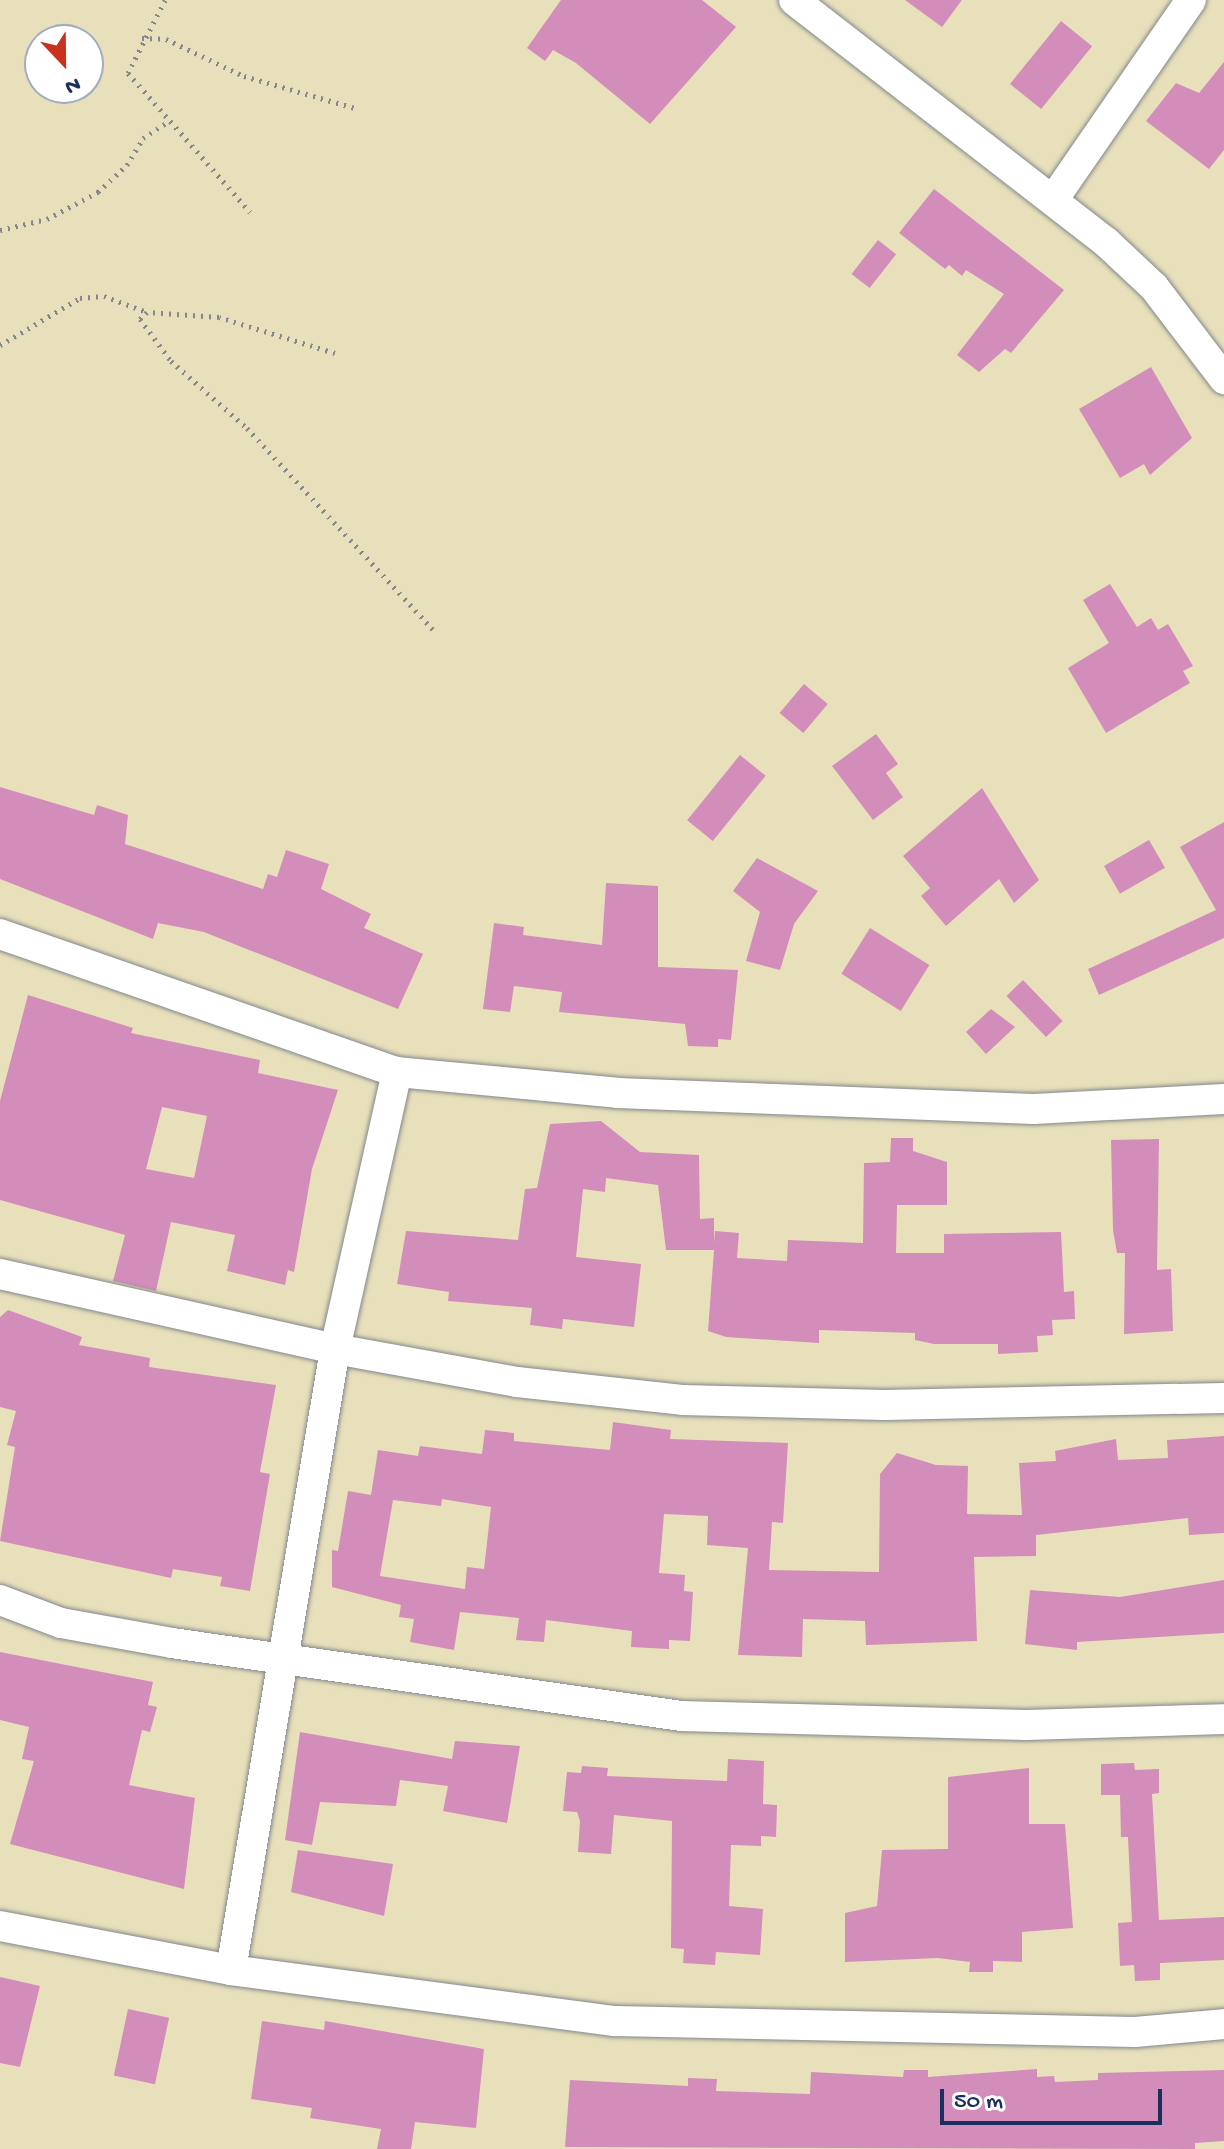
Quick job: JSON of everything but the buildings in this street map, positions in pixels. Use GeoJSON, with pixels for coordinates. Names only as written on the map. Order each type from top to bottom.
{"type":"FeatureCollection","features":[{"type":"Feature","properties":{"kind":"street"},"geometry":{"type":"LineString","coordinates":[[794,0],[1053,200],[1154,287],[1224,379]]}},
{"type":"Feature","properties":{"kind":"street"},"geometry":{"type":"LineString","coordinates":[[1053,200],[1191,0]]}},
{"type":"Feature","properties":{"kind":"street"},"geometry":{"type":"LineString","coordinates":[[0,934],[397,1072],[618,1093],[1034,1109],[1224,1099]]}},
{"type":"Feature","properties":{"kind":"street"},"geometry":{"type":"LineString","coordinates":[[231,1970],[286,1659],[335,1349],[397,1072]]}},
{"type":"Feature","properties":{"kind":"street"},"geometry":{"type":"LineString","coordinates":[[0,1274],[335,1349],[517,1382],[682,1400],[885,1405],[1224,1398]]}},
{"type":"Feature","properties":{"kind":"street"},"geometry":{"type":"LineString","coordinates":[[0,1600],[61,1623],[681,1716],[1026,1725],[1224,1719]]}},
{"type":"Feature","properties":{"kind":"street"},"geometry":{"type":"LineString","coordinates":[[0,1926],[231,1970],[615,2021],[1135,2032],[1224,2024]]}},
{"type":"Feature","properties":{"kind":"path"},"geometry":{"type":"LineString","coordinates":[[165,0],[142,38],[128,73],[250,212]]}},
{"type":"Feature","properties":{"kind":"path"},"geometry":{"type":"LineString","coordinates":[[142,38],[166,39],[244,76],[358,109]]}},
{"type":"Feature","properties":{"kind":"path"},"geometry":{"type":"LineString","coordinates":[[0,230],[47,219],[98,192],[127,165],[143,138],[169,121]]}},
{"type":"Feature","properties":{"kind":"path"},"geometry":{"type":"LineString","coordinates":[[0,345],[80,298],[104,296],[147,312],[219,317],[335,353]]}},
{"type":"Feature","properties":{"kind":"path"},"geometry":{"type":"LineString","coordinates":[[147,312],[139,327],[247,428],[437,634]]}}]}
